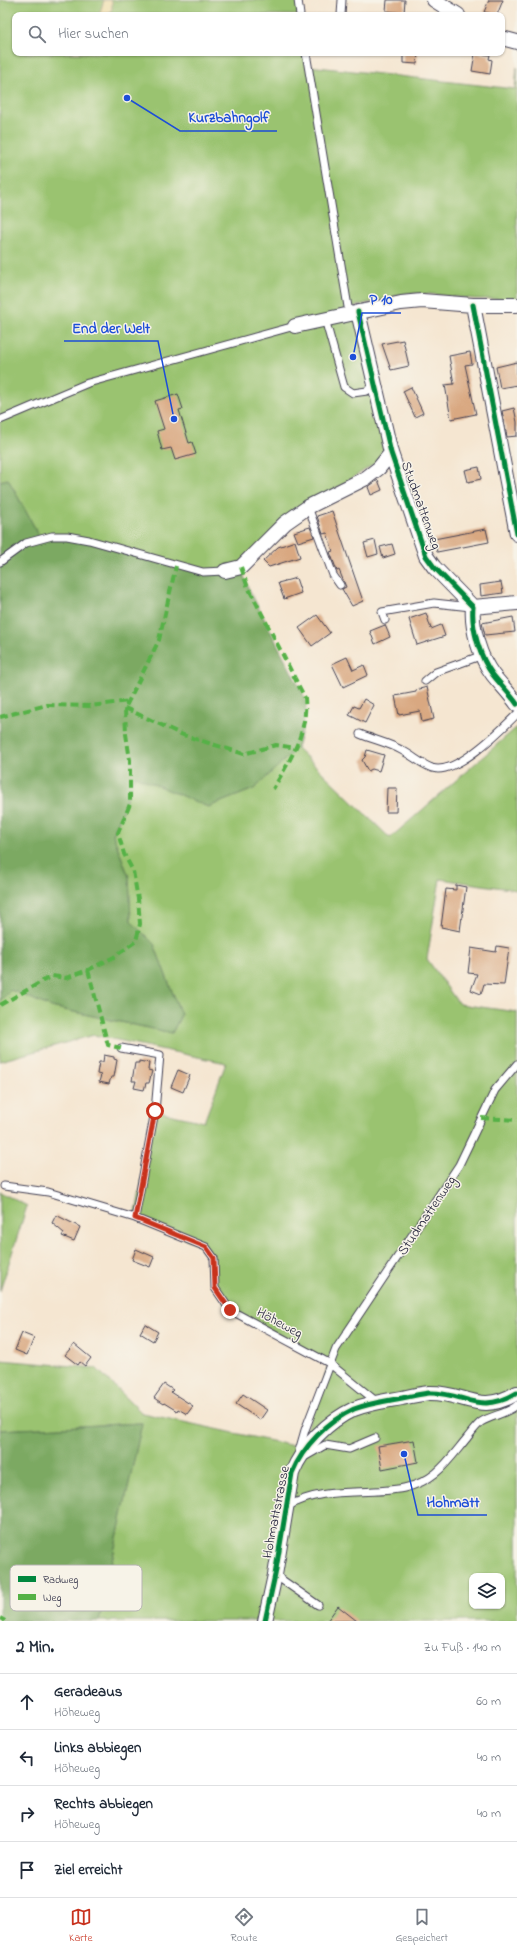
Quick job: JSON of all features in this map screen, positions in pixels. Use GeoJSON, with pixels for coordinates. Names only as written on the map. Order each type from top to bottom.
{"type":"FeatureCollection","features":[{"type":"Feature","properties":{"kind":"street"},"geometry":{"type":"LineString","coordinates":[[434,0],[453,12]]}},
{"type":"Feature","properties":{"kind":"street"},"geometry":{"type":"LineString","coordinates":[[505,39],[517,42]]}},
{"type":"Feature","properties":{"kind":"street"},"geometry":{"type":"LineString","coordinates":[[295,326],[354,312],[401,303],[422,301],[473,305],[517,305]]}},
{"type":"Feature","properties":{"kind":"street"},"geometry":{"type":"LineString","coordinates":[[473,305],[517,534]]}},
{"type":"Feature","properties":{"kind":"street","name":"Studmattenweg"},"geometry":{"type":"LineString","coordinates":[[354,312],[375,382],[391,454],[426,556],[434,567],[473,607]]}},
{"type":"Feature","properties":{"kind":"street","name":"Studmattenweg"},"geometry":{"type":"LineString","coordinates":[[225,571],[242,567],[285,523],[308,507],[366,478],[379,468],[391,454]]}},
{"type":"Feature","properties":{"kind":"street"},"geometry":{"type":"LineString","coordinates":[[517,603],[473,607],[474,630],[483,655],[492,674],[517,704]]}},
{"type":"Feature","properties":{"kind":"street","name":"Hohmattstrasse"},"geometry":{"type":"LineString","coordinates":[[265,1621],[275,1575],[292,1473],[297,1461],[315,1438],[328,1425],[354,1410],[378,1402],[429,1393],[484,1404],[503,1401],[517,1393]]}},
{"type":"Feature","properties":{"kind":"lane"},"geometry":{"type":"LineString","coordinates":[[298,0],[300,12]]}},
{"type":"Feature","properties":{"kind":"lane"},"geometry":{"type":"LineString","coordinates":[[341,12],[342,0]]}},
{"type":"Feature","properties":{"kind":"lane"},"geometry":{"type":"LineString","coordinates":[[307,56],[354,312]]}},
{"type":"Feature","properties":{"kind":"lane"},"geometry":{"type":"LineString","coordinates":[[325,319],[344,387],[353,392],[366,391],[375,382]]}},
{"type":"Feature","properties":{"kind":"lane"},"geometry":{"type":"LineString","coordinates":[[0,420],[88,383],[295,326]]}},
{"type":"Feature","properties":{"kind":"lane"},"geometry":{"type":"LineString","coordinates":[[308,507],[333,575],[340,585]]}},
{"type":"Feature","properties":{"kind":"lane","name":"Studmattenweg"},"geometry":{"type":"LineString","coordinates":[[0,562],[26,543],[52,536],[66,536],[89,540],[203,572],[225,571]]}},
{"type":"Feature","properties":{"kind":"lane"},"geometry":{"type":"LineString","coordinates":[[385,620],[382,612],[434,603],[473,607]]}},
{"type":"Feature","properties":{"kind":"lane"},"geometry":{"type":"LineString","coordinates":[[425,680],[436,672],[483,655]]}},
{"type":"Feature","properties":{"kind":"lane"},"geometry":{"type":"LineString","coordinates":[[360,734],[402,750],[433,768],[443,769],[460,761],[493,738],[517,714]]}},
{"type":"Feature","properties":{"kind":"lane"},"geometry":{"type":"LineString","coordinates":[[121,1048],[160,1055],[155,1111],[135,1218]]}},
{"type":"Feature","properties":{"kind":"lane","name":"Studmattenweg"},"geometry":{"type":"LineString","coordinates":[[297,1461],[305,1430],[329,1363],[346,1332],[459,1165],[496,1090],[517,1064]]}},
{"type":"Feature","properties":{"kind":"lane","name":"Höheweg"},"geometry":{"type":"LineString","coordinates":[[4,1186],[48,1192],[135,1218],[206,1247],[214,1258],[215,1288],[230,1310],[329,1363],[378,1402]]}},
{"type":"Feature","properties":{"kind":"lane","name":"Hohmattstrasse"},"geometry":{"type":"LineString","coordinates":[[287,1508],[298,1500],[317,1494],[403,1488],[420,1483],[438,1473],[481,1422],[502,1414],[517,1405]]}},
{"type":"Feature","properties":{"kind":"lane"},"geometry":{"type":"LineString","coordinates":[[297,1461],[324,1445],[349,1449],[375,1438]]}},
{"type":"Feature","properties":{"kind":"lane"},"geometry":{"type":"LineString","coordinates":[[275,1575],[318,1605]]}},
{"type":"Feature","properties":{"kind":"green space"},"geometry":{"type":"Polygon","coordinates":[[[0,0],[298,0],[300,12],[12,12],[12,56],[306,56],[308,66],[515,89],[517,67],[517,299],[475,299],[408,293],[348,308],[358,312],[391,453],[308,507],[241,567],[203,572],[41,539],[8,479],[0,481],[0,0]]]}},
{"type":"Feature","properties":{"kind":"green space"},"geometry":{"type":"Polygon","coordinates":[[[8,479],[41,539],[66,536],[203,572],[241,567],[247,585],[305,698],[306,709],[297,748],[254,789],[208,807],[135,776],[113,835],[129,877],[131,921],[154,944],[181,1015],[172,1033],[51,1007],[11,990],[0,1001],[0,481],[8,479]]]}},
{"type":"Feature","properties":{"kind":"green space"},"geometry":{"type":"Polygon","coordinates":[[[517,727],[517,890],[440,879],[427,959],[459,1004],[517,1012],[517,1621],[99,1621],[101,1611],[142,1611],[142,1565],[111,1565],[142,1423],[0,1430],[0,1360],[96,1368],[142,1413],[294,1446],[296,1460],[329,1363],[230,1310],[215,1288],[214,1258],[206,1247],[135,1218],[155,1111],[204,1122],[226,1063],[94,1035],[0,1061],[0,1001],[11,990],[51,1007],[172,1033],[181,1015],[154,944],[131,921],[129,877],[113,835],[135,775],[208,807],[254,789],[297,748],[390,838],[517,727]]]}},
{"type":"Feature","properties":{"kind":"green space"},"geometry":{"type":"Polygon","coordinates":[[[0,1192],[27,1206],[0,1291],[0,1192]]]}},
{"type":"Feature","properties":{"kind":"green space"},"geometry":{"type":"Polygon","coordinates":[[[142,1423],[111,1565],[10,1565],[10,1611],[101,1611],[99,1621],[0,1621],[0,1430],[142,1423]]]}},
{"type":"Feature","properties":{"kind":"sand"},"geometry":{"type":"Polygon","coordinates":[[[104,0],[110,0],[112,2],[112,9],[110,12],[100,12],[104,0]]]}},
{"type":"Feature","properties":{"kind":"building"},"geometry":{"type":"Polygon","coordinates":[[[387,0],[405,0],[404,12],[386,11],[387,0]]]}},
{"type":"Feature","properties":{"kind":"building"},"geometry":{"type":"Polygon","coordinates":[[[489,0],[503,0],[498,12],[484,12],[489,0]]]}},
{"type":"Feature","properties":{"kind":"building"},"geometry":{"type":"Polygon","coordinates":[[[403,56],[418,56],[417,64],[403,63],[403,56]]]}},
{"type":"Feature","properties":{"kind":"building"},"geometry":{"type":"Polygon","coordinates":[[[474,56],[490,56],[489,59],[492,60],[490,74],[472,71],[474,56]]]}},
{"type":"Feature","properties":{"kind":"building"},"geometry":{"type":"Polygon","coordinates":[[[403,340],[409,366],[391,370],[382,344],[403,340]]]}},
{"type":"Feature","properties":{"kind":"building"},"geometry":{"type":"Polygon","coordinates":[[[470,352],[472,364],[465,365],[476,414],[451,419],[445,385],[454,384],[449,356],[470,352]]]}},
{"type":"Feature","properties":{"kind":"building"},"geometry":{"type":"Polygon","coordinates":[[[517,362],[517,385],[500,388],[496,367],[517,362]]]}},
{"type":"Feature","properties":{"kind":"building"},"geometry":{"type":"Polygon","coordinates":[[[411,387],[423,413],[415,417],[403,391],[411,387]]]}},
{"type":"Feature","properties":{"kind":"building"},"geometry":{"type":"Polygon","coordinates":[[[178,394],[183,409],[179,410],[189,443],[192,442],[196,454],[175,460],[171,448],[162,450],[157,431],[164,429],[155,401],[178,394]]]}},
{"type":"Feature","properties":{"kind":"building"},"geometry":{"type":"Polygon","coordinates":[[[514,408],[517,422],[517,436],[507,437],[502,411],[514,408]]]}},
{"type":"Feature","properties":{"kind":"building"},"geometry":{"type":"Polygon","coordinates":[[[479,467],[481,479],[468,482],[465,470],[479,467]]]}},
{"type":"Feature","properties":{"kind":"building"},"geometry":{"type":"Polygon","coordinates":[[[378,480],[382,490],[371,495],[368,487],[378,480]]]}},
{"type":"Feature","properties":{"kind":"building"},"geometry":{"type":"Polygon","coordinates":[[[332,511],[363,601],[352,606],[342,589],[346,587],[339,570],[337,571],[330,552],[333,551],[327,533],[323,534],[317,516],[332,511]]]}},
{"type":"Feature","properties":{"kind":"building"},"geometry":{"type":"Polygon","coordinates":[[[310,527],[314,537],[298,542],[294,532],[310,527]]]}},
{"type":"Feature","properties":{"kind":"building"},"geometry":{"type":"Polygon","coordinates":[[[486,529],[489,542],[437,552],[434,539],[486,529]]]}},
{"type":"Feature","properties":{"kind":"building"},"geometry":{"type":"Polygon","coordinates":[[[375,540],[378,554],[368,557],[364,543],[375,540]]]}},
{"type":"Feature","properties":{"kind":"building"},"geometry":{"type":"Polygon","coordinates":[[[295,541],[300,557],[269,567],[263,561],[278,547],[295,541]]]}},
{"type":"Feature","properties":{"kind":"building"},"geometry":{"type":"Polygon","coordinates":[[[392,544],[395,554],[383,558],[380,547],[392,544]]]}},
{"type":"Feature","properties":{"kind":"building"},"geometry":{"type":"Polygon","coordinates":[[[296,578],[301,593],[284,599],[278,583],[296,578]]]}},
{"type":"Feature","properties":{"kind":"building"},"geometry":{"type":"Polygon","coordinates":[[[501,582],[503,593],[481,596],[480,585],[501,582]]]}},
{"type":"Feature","properties":{"kind":"building"},"geometry":{"type":"Polygon","coordinates":[[[426,613],[431,629],[441,625],[445,636],[417,645],[409,619],[426,613]]]}},
{"type":"Feature","properties":{"kind":"building"},"geometry":{"type":"Polygon","coordinates":[[[317,615],[330,633],[312,646],[299,628],[317,615]]]}},
{"type":"Feature","properties":{"kind":"building"},"geometry":{"type":"Polygon","coordinates":[[[513,617],[515,632],[485,635],[482,623],[513,617]]]}},
{"type":"Feature","properties":{"kind":"building"},"geometry":{"type":"Polygon","coordinates":[[[385,625],[390,637],[375,644],[370,631],[385,625]]]}},
{"type":"Feature","properties":{"kind":"building"},"geometry":{"type":"Polygon","coordinates":[[[347,657],[353,670],[364,665],[368,675],[343,687],[332,664],[347,657]]]}},
{"type":"Feature","properties":{"kind":"building"},"geometry":{"type":"Polygon","coordinates":[[[427,687],[434,719],[422,722],[420,711],[399,715],[395,696],[416,692],[416,690],[427,687]]]}},
{"type":"Feature","properties":{"kind":"building"},"geometry":{"type":"Polygon","coordinates":[[[364,699],[374,705],[365,723],[349,715],[354,706],[359,708],[364,699]]]}},
{"type":"Feature","properties":{"kind":"building"},"geometry":{"type":"Polygon","coordinates":[[[367,750],[384,755],[379,771],[372,769],[368,771],[362,760],[365,757],[367,750]]]}},
{"type":"Feature","properties":{"kind":"building"},"geometry":{"type":"Polygon","coordinates":[[[387,788],[397,788],[396,812],[386,812],[387,788]]]}},
{"type":"Feature","properties":{"kind":"building"},"geometry":{"type":"Polygon","coordinates":[[[456,885],[466,887],[460,931],[441,927],[446,889],[456,890],[456,885]]]}},
{"type":"Feature","properties":{"kind":"building"},"geometry":{"type":"Polygon","coordinates":[[[497,946],[509,948],[504,985],[484,984],[481,994],[471,990],[477,974],[468,973],[471,948],[496,952],[497,946]]]}},
{"type":"Feature","properties":{"kind":"building"},"geometry":{"type":"Polygon","coordinates":[[[104,1055],[114,1057],[114,1059],[117,1060],[114,1077],[111,1077],[109,1084],[99,1082],[101,1075],[97,1074],[99,1062],[103,1062],[104,1055]]]}},
{"type":"Feature","properties":{"kind":"building"},"geometry":{"type":"Polygon","coordinates":[[[139,1061],[149,1063],[148,1070],[152,1071],[149,1083],[146,1083],[144,1090],[134,1088],[136,1081],[132,1081],[135,1063],[139,1063],[139,1061]]]}},
{"type":"Feature","properties":{"kind":"building"},"geometry":{"type":"Polygon","coordinates":[[[178,1070],[190,1075],[183,1092],[171,1087],[178,1070]]]}},
{"type":"Feature","properties":{"kind":"building"},"geometry":{"type":"Polygon","coordinates":[[[56,1215],[80,1227],[74,1241],[62,1236],[64,1233],[52,1223],[56,1215]]]}},
{"type":"Feature","properties":{"kind":"building"},"geometry":{"type":"Polygon","coordinates":[[[136,1249],[154,1257],[150,1267],[132,1260],[136,1249]]]}},
{"type":"Feature","properties":{"kind":"building"},"geometry":{"type":"Polygon","coordinates":[[[145,1324],[158,1332],[153,1341],[140,1333],[145,1324]]]}},
{"type":"Feature","properties":{"kind":"building"},"geometry":{"type":"Polygon","coordinates":[[[22,1333],[34,1338],[27,1355],[15,1350],[22,1333]]]}},
{"type":"Feature","properties":{"kind":"building"},"geometry":{"type":"Polygon","coordinates":[[[74,1344],[91,1358],[85,1366],[80,1362],[78,1365],[65,1355],[74,1344]]]}},
{"type":"Feature","properties":{"kind":"building"},"geometry":{"type":"Polygon","coordinates":[[[164,1384],[173,1390],[171,1392],[193,1406],[187,1414],[178,1409],[177,1411],[154,1398],[164,1384]]]}},
{"type":"Feature","properties":{"kind":"building"},"geometry":{"type":"Polygon","coordinates":[[[243,1394],[267,1410],[260,1420],[236,1404],[243,1394]]]}},
{"type":"Feature","properties":{"kind":"building"},"geometry":{"type":"Polygon","coordinates":[[[414,1440],[418,1462],[382,1469],[378,1446],[414,1440]]]}},
{"type":"Feature","properties":{"kind":"building"},"geometry":{"type":"Polygon","coordinates":[[[338,1606],[357,1621],[327,1621],[338,1606]]]}},
{"type":"Feature","properties":{"kind":"marked path"},"geometry":{"type":"LineString","coordinates":[[0,1005],[52,976],[66,978],[88,970],[114,957],[136,941],[140,924],[138,899],[133,871],[124,854],[118,833],[130,804],[130,760],[126,734],[125,708],[159,640],[176,566]]}},
{"type":"Feature","properties":{"kind":"marked path"},"geometry":{"type":"LineString","coordinates":[[241,567],[247,585],[305,698],[304,723],[301,735],[291,757],[273,789]]}},
{"type":"Feature","properties":{"kind":"marked path"},"geometry":{"type":"LineString","coordinates":[[0,717],[47,705],[90,706],[129,701]]}},
{"type":"Feature","properties":{"kind":"marked path"},"geometry":{"type":"LineString","coordinates":[[125,708],[183,735],[244,754],[276,745],[297,748]]}},
{"type":"Feature","properties":{"kind":"marked path"},"geometry":{"type":"LineString","coordinates":[[88,970],[108,1045],[121,1048]]}},
{"type":"Feature","properties":{"kind":"marked path"},"geometry":{"type":"LineString","coordinates":[[481,1118],[517,1120]]}},
{"type":"Feature","properties":{"kind":"marked path"},"geometry":{"type":"LineString","coordinates":[[0,1618],[5,1621]]}},
{"type":"Feature","properties":{"kind":"cycle path"},"geometry":{"type":"LineString","coordinates":[[473,305],[517,534]]}},
{"type":"Feature","properties":{"kind":"cycle path"},"geometry":{"type":"LineString","coordinates":[[358,312],[391,453],[426,556],[434,567],[473,607],[473,624],[480,652],[488,668],[517,704]]}},
{"type":"Feature","properties":{"kind":"cycle path"},"geometry":{"type":"LineString","coordinates":[[265,1621],[275,1575],[292,1473],[303,1453],[317,1435],[335,1420],[354,1409],[419,1394],[442,1394],[482,1403],[492,1403],[504,1400],[517,1393]]}},
{"type":"Feature","properties":{"kind":"place","name":"Kurzbahngolf"},"geometry":{"type":"Point","coordinates":[127,98]}},
{"type":"Feature","properties":{"kind":"place","name":"P 10"},"geometry":{"type":"Point","coordinates":[353,357]}},
{"type":"Feature","properties":{"kind":"place","name":"End der Welt"},"geometry":{"type":"Point","coordinates":[174,419]}},
{"type":"Feature","properties":{"kind":"place","name":"Hohmatt"},"geometry":{"type":"Point","coordinates":[404,1454]}},
{"type":"Feature","properties":{"kind":"route"},"geometry":{"type":"LineString","coordinates":[[155,1111],[135,1218],[206,1247],[214,1258],[215,1288],[230,1310]]}}]}
